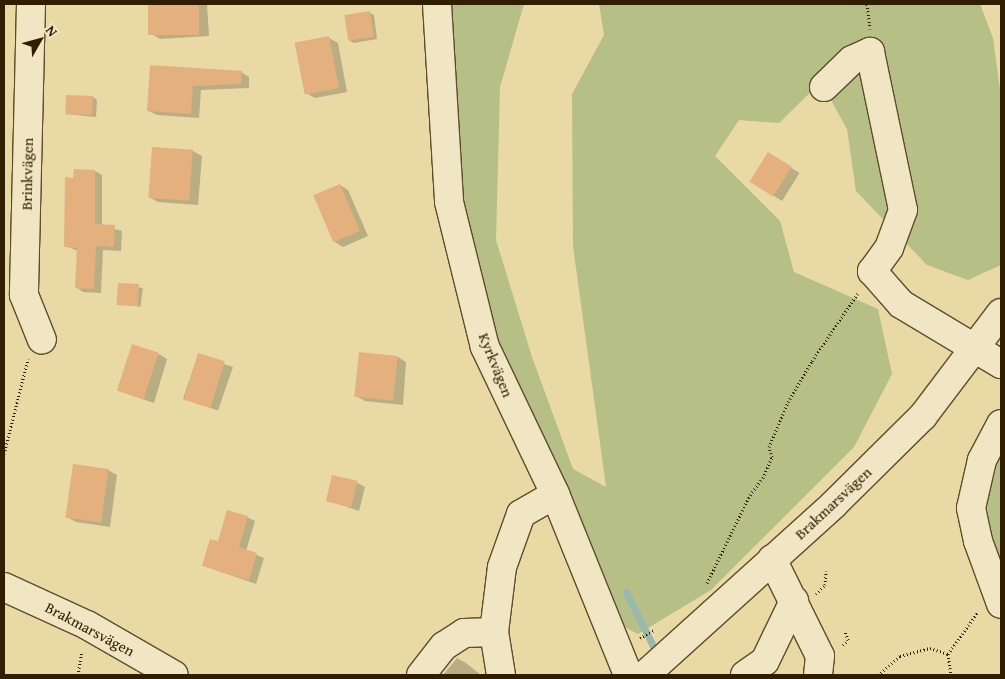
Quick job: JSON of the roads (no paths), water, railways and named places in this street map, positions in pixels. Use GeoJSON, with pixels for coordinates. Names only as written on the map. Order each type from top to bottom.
{"type":"FeatureCollection","features":[{"type":"Feature","properties":{"kind":"street","name":"Brinkvägen"},"geometry":{"type":"LineString","coordinates":[[31,4],[24,295],[42,340]]}},
{"type":"Feature","properties":{"kind":"street","name":"Kyrkvägen"},"geometry":{"type":"LineString","coordinates":[[437,4],[449,202],[485,347],[555,494],[648,668]]}},
{"type":"Feature","properties":{"kind":"street"},"geometry":{"type":"LineString","coordinates":[[824,87],[852,60],[870,52],[903,210],[889,248],[872,271],[901,304],[1001,364]]}},
{"type":"Feature","properties":{"kind":"street","name":"Brakmarsvägen"},"geometry":{"type":"LineString","coordinates":[[648,668],[772,559],[923,416],[1001,314]]}},
{"type":"Feature","properties":{"kind":"street"},"geometry":{"type":"LineString","coordinates":[[998,597],[971,508],[982,460],[1001,424]]}},
{"type":"Feature","properties":{"kind":"street"},"geometry":{"type":"LineString","coordinates":[[501,675],[494,632],[502,567],[521,514],[555,494]]}},
{"type":"Feature","properties":{"kind":"street"},"geometry":{"type":"LineString","coordinates":[[772,559],[803,599],[820,656],[818,675]]}},
{"type":"Feature","properties":{"kind":"street","name":"Brakmarsvägen"},"geometry":{"type":"LineString","coordinates":[[4,587],[87,625],[174,675]]}},
{"type":"Feature","properties":{"kind":"street"},"geometry":{"type":"LineString","coordinates":[[745,675],[765,661],[803,599]]}},
{"type":"Feature","properties":{"kind":"street"},"geometry":{"type":"LineString","coordinates":[[421,675],[444,646],[464,633],[494,632]]}},
{"type":"Feature","properties":{"kind":"waterway"},"geometry":{"type":"LineString","coordinates":[[626,592],[658,656]]}}]}
